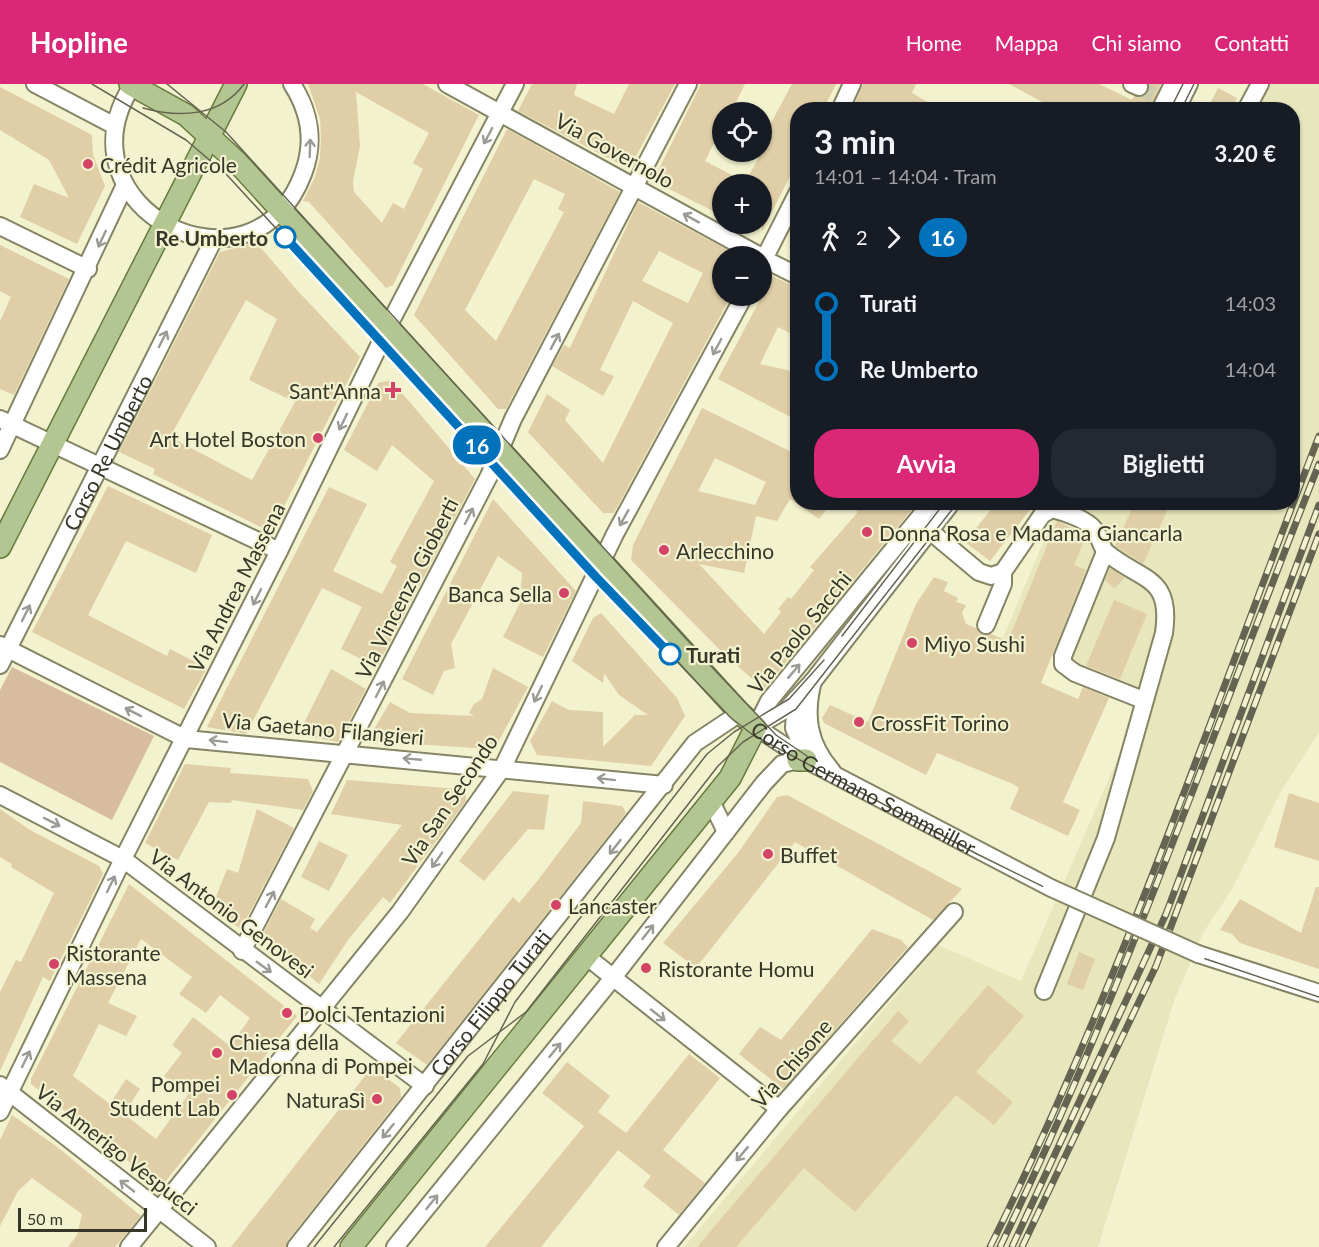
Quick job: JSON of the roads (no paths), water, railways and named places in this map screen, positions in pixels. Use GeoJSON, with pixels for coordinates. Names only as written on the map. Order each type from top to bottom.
{"type":"FeatureCollection","features":[{"type":"Feature","properties":{"kind":"main road","name":"Corso Germano Sommeiller"},"geometry":{"type":"LineString","coordinates":[[131,84],[186,115],[210,134],[740,713],[758,723]]}},
{"type":"Feature","properties":{"kind":"main road"},"geometry":{"type":"LineString","coordinates":[[0,547],[236,84]]}},
{"type":"Feature","properties":{"kind":"main road","name":"Corso Filippo Turati"},"geometry":{"type":"LineString","coordinates":[[351,1247],[730,778],[758,723]]}},
{"type":"Feature","properties":{"kind":"street"},"geometry":{"type":"LineString","coordinates":[[35,84],[116,126]]}},
{"type":"Feature","properties":{"kind":"street"},"geometry":{"type":"LineString","coordinates":[[131,84],[123,100],[116,126],[116,156],[125,185],[142,209],[164,226],[181,233],[214,239],[238,235],[259,227],[280,210],[298,189],[309,158],[310,129],[302,100],[292,84]]}},
{"type":"Feature","properties":{"kind":"street","name":"Via Governolo"},"geometry":{"type":"LineString","coordinates":[[447,84],[739,246]]}},
{"type":"Feature","properties":{"kind":"street","name":"Via Andrea Massena"},"geometry":{"type":"LineString","coordinates":[[0,1112],[5,1089],[186,739],[387,329],[515,84]]}},
{"type":"Feature","properties":{"kind":"street","name":"Via Vincenzo Gioberti"},"geometry":{"type":"LineString","coordinates":[[242,951],[347,753],[489,476],[513,419],[688,84]]}},
{"type":"Feature","properties":{"kind":"street"},"geometry":{"type":"LineString","coordinates":[[844,102],[852,84]]}},
{"type":"Feature","properties":{"kind":"street"},"geometry":{"type":"LineString","coordinates":[[1165,102],[1173,84]]}},
{"type":"Feature","properties":{"kind":"street"},"geometry":{"type":"LineString","coordinates":[[1166,102],[1189,84]]}},
{"type":"Feature","properties":{"kind":"street"},"geometry":{"type":"LineString","coordinates":[[1250,102],[1260,84]]}},
{"type":"Feature","properties":{"kind":"street"},"geometry":{"type":"LineString","coordinates":[[0,450],[6,422],[88,268],[125,185]]}},
{"type":"Feature","properties":{"kind":"street"},"geometry":{"type":"LineString","coordinates":[[769,246],[790,207]]}},
{"type":"Feature","properties":{"kind":"street"},"geometry":{"type":"LineString","coordinates":[[0,226],[88,268]]}},
{"type":"Feature","properties":{"kind":"street","name":"Corso Re Umberto"},"geometry":{"type":"LineString","coordinates":[[0,665],[4,647],[214,239]]}},
{"type":"Feature","properties":{"kind":"street","name":"Via Governolo"},"geometry":{"type":"LineString","coordinates":[[772,264],[790,272]]}},
{"type":"Feature","properties":{"kind":"street","name":"Via San Secondo"},"geometry":{"type":"LineString","coordinates":[[129,1247],[400,912],[503,767],[601,563],[739,306]]}},
{"type":"Feature","properties":{"kind":"street"},"geometry":{"type":"LineString","coordinates":[[6,422],[279,551]]}},
{"type":"Feature","properties":{"kind":"street","name":"Via Paolo Sacchi"},"geometry":{"type":"LineString","coordinates":[[758,723],[788,708],[813,680],[924,526],[929,510]]}},
{"type":"Feature","properties":{"kind":"street","name":"Via Paolo Sacchi"},"geometry":{"type":"LineString","coordinates":[[758,723],[770,701],[924,526],[943,510]]}},
{"type":"Feature","properties":{"kind":"street"},"geometry":{"type":"LineString","coordinates":[[986,625],[1003,584],[1003,572],[1042,515],[1049,510]]}},
{"type":"Feature","properties":{"kind":"street"},"geometry":{"type":"LineString","coordinates":[[1044,991],[1100,857],[1164,633],[1167,611],[1162,595],[1152,582],[1106,552],[1095,529],[1061,510]]}},
{"type":"Feature","properties":{"kind":"street"},"geometry":{"type":"LineString","coordinates":[[924,526],[979,572],[991,576],[1003,572]]}},
{"type":"Feature","properties":{"kind":"street"},"geometry":{"type":"LineString","coordinates":[[1106,552],[1063,656],[1063,664],[1075,673],[1143,700]]}},
{"type":"Feature","properties":{"kind":"street","name":"Via Gaetano Filangieri"},"geometry":{"type":"LineString","coordinates":[[4,647],[186,739],[503,767],[664,784]]}},
{"type":"Feature","properties":{"kind":"street"},"geometry":{"type":"LineString","coordinates":[[813,680],[808,698],[809,729],[823,761],[837,776]]}},
{"type":"Feature","properties":{"kind":"street"},"geometry":{"type":"LineString","coordinates":[[395,1247],[612,979],[778,767],[788,762],[804,761],[794,728],[796,699]]}},
{"type":"Feature","properties":{"kind":"street","name":"Corso Filippo Turati"},"geometry":{"type":"LineString","coordinates":[[296,1247],[695,743],[740,713]]}},
{"type":"Feature","properties":{"kind":"street","name":"Corso Germano Sommeiller"},"geometry":{"type":"LineString","coordinates":[[758,723],[804,761],[1051,888],[1198,954],[1319,993]]}},
{"type":"Feature","properties":{"kind":"street","name":"Via Antonio Genovesi"},"geometry":{"type":"LineString","coordinates":[[0,795],[123,859],[242,951],[425,1086]]}},
{"type":"Feature","properties":{"kind":"street"},"geometry":{"type":"LineString","coordinates":[[711,801],[726,832]]}},
{"type":"Feature","properties":{"kind":"street","name":"Via Chisone"},"geometry":{"type":"LineString","coordinates":[[666,1247],[780,1109],[954,912]]}},
{"type":"Feature","properties":{"kind":"street"},"geometry":{"type":"LineString","coordinates":[[585,956],[780,1109]]}},
{"type":"Feature","properties":{"kind":"street","name":"Via Amerigo Vespucci"},"geometry":{"type":"LineString","coordinates":[[5,1089],[207,1247]]}},
{"type":"Feature","properties":{"kind":"tunnel"},"geometry":{"type":"LineString","coordinates":[[1139,87],[1156,97]]}},
{"type":"Feature","properties":{"kind":"tram line"},"geometry":{"type":"LineString","coordinates":[[92,84],[186,140],[227,175],[595,576],[731,718],[753,735],[979,855],[1125,927],[1197,956],[1319,997]]}},
{"type":"Feature","properties":{"kind":"tram line"},"geometry":{"type":"LineString","coordinates":[[167,84],[226,132],[710,665],[776,735],[807,756]]}},
{"type":"Feature","properties":{"kind":"tram line"},"geometry":{"type":"LineString","coordinates":[[143,108],[184,114],[211,109],[234,95],[244,84]]}},
{"type":"Feature","properties":{"kind":"tram line"},"geometry":{"type":"LineString","coordinates":[[1174,102],[1183,84]]}},
{"type":"Feature","properties":{"kind":"tram line"},"geometry":{"type":"LineString","coordinates":[[1185,102],[1194,84]]}},
{"type":"Feature","properties":{"kind":"tram line","name":"16"},"geometry":{"type":"LineString","coordinates":[[285,237],[595,576],[670,654]]}},
{"type":"Feature","properties":{"kind":"tram line"},"geometry":{"type":"LineString","coordinates":[[842,636],[939,510]]}},
{"type":"Feature","properties":{"kind":"tram line"},"geometry":{"type":"LineString","coordinates":[[314,1247],[468,1056],[526,1012],[718,766],[743,742],[796,709],[952,510]]}},
{"type":"Feature","properties":{"kind":"tram line"},"geometry":{"type":"LineString","coordinates":[[334,1247],[483,1064],[515,1002],[707,754],[734,732],[789,699],[824,660]]}},
{"type":"Feature","properties":{"kind":"railway"},"geometry":{"type":"LineString","coordinates":[[1300,486],[1319,436]]}},
{"type":"Feature","properties":{"kind":"railway"},"geometry":{"type":"LineString","coordinates":[[1000,1247],[1045,1151],[1128,957],[1319,464]]}},
{"type":"Feature","properties":{"kind":"railway"},"geometry":{"type":"LineString","coordinates":[[1012,1247],[1166,914],[1319,505]]}},
{"type":"Feature","properties":{"kind":"railway"},"geometry":{"type":"LineString","coordinates":[[990,1247],[1037,1148],[1124,947],[1291,510]]}},
{"type":"Feature","properties":{"kind":"railway"},"geometry":{"type":"LineString","coordinates":[[1022,1247],[1156,966],[1319,534]]}},
{"type":"Feature","properties":{"kind":"place","name":"Crédit Agricole"},"geometry":{"type":"Point","coordinates":[88,164]}},
{"type":"Feature","properties":{"kind":"place","name":"Re Umberto"},"geometry":{"type":"Point","coordinates":[285,237]}},
{"type":"Feature","properties":{"kind":"place","name":"Sant'Anna"},"geometry":{"type":"Point","coordinates":[393,390]}},
{"type":"Feature","properties":{"kind":"place","name":"Art Hotel Boston"},"geometry":{"type":"Point","coordinates":[318,438]}},
{"type":"Feature","properties":{"kind":"place","name":"Donna Rosa e Madama Giancarla"},"geometry":{"type":"Point","coordinates":[867,532]}},
{"type":"Feature","properties":{"kind":"place","name":"Arlecchino"},"geometry":{"type":"Point","coordinates":[664,550]}},
{"type":"Feature","properties":{"kind":"place","name":"Banca Sella"},"geometry":{"type":"Point","coordinates":[564,593]}},
{"type":"Feature","properties":{"kind":"place","name":"Miyo Sushi"},"geometry":{"type":"Point","coordinates":[912,643]}},
{"type":"Feature","properties":{"kind":"place","name":"Turati"},"geometry":{"type":"Point","coordinates":[670,654]}},
{"type":"Feature","properties":{"kind":"place","name":"CrossFit Torino"},"geometry":{"type":"Point","coordinates":[859,722]}},
{"type":"Feature","properties":{"kind":"place","name":"Buffet"},"geometry":{"type":"Point","coordinates":[768,854]}},
{"type":"Feature","properties":{"kind":"place","name":"Lancaster"},"geometry":{"type":"Point","coordinates":[556,905]}},
{"type":"Feature","properties":{"kind":"place","name":"Ristorante Massena"},"geometry":{"type":"Point","coordinates":[54,964]}},
{"type":"Feature","properties":{"kind":"place","name":"Ristorante Homu"},"geometry":{"type":"Point","coordinates":[646,968]}},
{"type":"Feature","properties":{"kind":"place","name":"Dolci Tentazioni"},"geometry":{"type":"Point","coordinates":[287,1013]}},
{"type":"Feature","properties":{"kind":"place","name":"Chiesa della Madonna di Pompei"},"geometry":{"type":"Point","coordinates":[217,1053]}},
{"type":"Feature","properties":{"kind":"place","name":"Pompei Student Lab"},"geometry":{"type":"Point","coordinates":[232,1095]}},
{"type":"Feature","properties":{"kind":"place","name":"NaturaSì"},"geometry":{"type":"Point","coordinates":[377,1099]}}]}
